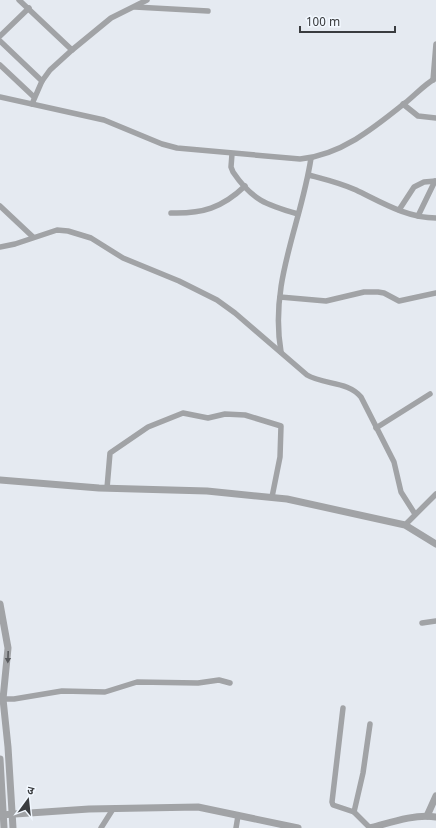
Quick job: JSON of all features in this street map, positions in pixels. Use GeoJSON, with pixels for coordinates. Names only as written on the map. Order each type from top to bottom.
{"type":"FeatureCollection","features":[{"type":"Feature","properties":{"kind":"street"},"geometry":{"type":"LineString","coordinates":[[19,0],[72,50]]}},
{"type":"Feature","properties":{"kind":"street"},"geometry":{"type":"LineString","coordinates":[[32,104],[42,81],[50,70],[72,50],[111,18],[148,0]]}},
{"type":"Feature","properties":{"kind":"street"},"geometry":{"type":"LineString","coordinates":[[133,7],[208,11]]}},
{"type":"Feature","properties":{"kind":"street"},"geometry":{"type":"LineString","coordinates":[[0,36],[29,8]]}},
{"type":"Feature","properties":{"kind":"street"},"geometry":{"type":"LineString","coordinates":[[0,41],[42,81]]}},
{"type":"Feature","properties":{"kind":"street"},"geometry":{"type":"LineString","coordinates":[[0,97],[104,120],[155,141],[177,148],[232,154],[300,159],[312,158],[340,149],[359,138],[434,79],[436,44]]}},
{"type":"Feature","properties":{"kind":"street"},"geometry":{"type":"LineString","coordinates":[[0,65],[34,97]]}},
{"type":"Feature","properties":{"kind":"street"},"geometry":{"type":"LineString","coordinates":[[403,104],[418,116],[436,118]]}},
{"type":"Feature","properties":{"kind":"street"},"geometry":{"type":"LineString","coordinates":[[232,154],[231,167],[233,172],[262,202],[298,214]]}},
{"type":"Feature","properties":{"kind":"street"},"geometry":{"type":"LineString","coordinates":[[281,352],[277,320],[280,296],[289,245],[309,175],[312,158]]}},
{"type":"Feature","properties":{"kind":"street"},"geometry":{"type":"LineString","coordinates":[[309,175],[348,186],[399,210],[418,216],[436,218]]}},
{"type":"Feature","properties":{"kind":"street"},"geometry":{"type":"LineString","coordinates":[[399,210],[414,187],[424,182],[435,181]]}},
{"type":"Feature","properties":{"kind":"street"},"geometry":{"type":"LineString","coordinates":[[418,216],[435,181]]}},
{"type":"Feature","properties":{"kind":"street"},"geometry":{"type":"LineString","coordinates":[[171,213],[182,214],[214,208],[223,204],[245,186]]}},
{"type":"Feature","properties":{"kind":"street"},"geometry":{"type":"LineString","coordinates":[[0,206],[33,237]]}},
{"type":"Feature","properties":{"kind":"street"},"geometry":{"type":"LineString","coordinates":[[0,247],[15,244],[57,230],[68,231],[91,238],[123,258],[180,282],[217,300],[235,313],[315,380],[355,390],[361,397],[394,462],[401,492],[415,514]]}},
{"type":"Feature","properties":{"kind":"street"},"geometry":{"type":"LineString","coordinates":[[280,296],[326,301],[364,292],[378,292],[384,293],[399,301],[436,292]]}},
{"type":"Feature","properties":{"kind":"street"},"geometry":{"type":"LineString","coordinates":[[376,428],[430,394]]}},
{"type":"Feature","properties":{"kind":"street"},"geometry":{"type":"LineString","coordinates":[[107,488],[110,453],[148,427],[183,413],[208,418],[225,414],[245,414],[281,426],[280,457],[272,497]]}},
{"type":"Feature","properties":{"kind":"street"},"geometry":{"type":"LineString","coordinates":[[0,480],[107,488],[206,491],[288,499],[404,525],[436,544]]}},
{"type":"Feature","properties":{"kind":"street"},"geometry":{"type":"LineString","coordinates":[[404,525],[436,494]]}},
{"type":"Feature","properties":{"kind":"street"},"geometry":{"type":"LineString","coordinates":[[0,604],[8,648],[1,699],[8,747],[13,828]]}},
{"type":"Feature","properties":{"kind":"street"},"geometry":{"type":"LineString","coordinates":[[422,623],[436,622]]}},
{"type":"Feature","properties":{"kind":"street"},"geometry":{"type":"LineString","coordinates":[[1,699],[14,699],[62,691],[105,692],[137,682],[198,683],[213,680],[230,683]]}},
{"type":"Feature","properties":{"kind":"street"},"geometry":{"type":"LineString","coordinates":[[343,708],[332,802],[333,805],[338,808],[354,812],[370,828],[402,819],[427,816],[436,817]]}},
{"type":"Feature","properties":{"kind":"street"},"geometry":{"type":"LineString","coordinates":[[354,812],[364,773],[370,724]]}},
{"type":"Feature","properties":{"kind":"street"},"geometry":{"type":"LineString","coordinates":[[0,759],[2,815],[4,828]]}},
{"type":"Feature","properties":{"kind":"street"},"geometry":{"type":"LineString","coordinates":[[427,816],[436,796]]}},
{"type":"Feature","properties":{"kind":"street"},"geometry":{"type":"LineString","coordinates":[[2,815],[113,809],[198,808],[298,828]]}},
{"type":"Feature","properties":{"kind":"street"},"geometry":{"type":"LineString","coordinates":[[101,828],[113,809]]}},
{"type":"Feature","properties":{"kind":"street"},"geometry":{"type":"LineString","coordinates":[[236,828],[238,816]]}}]}
